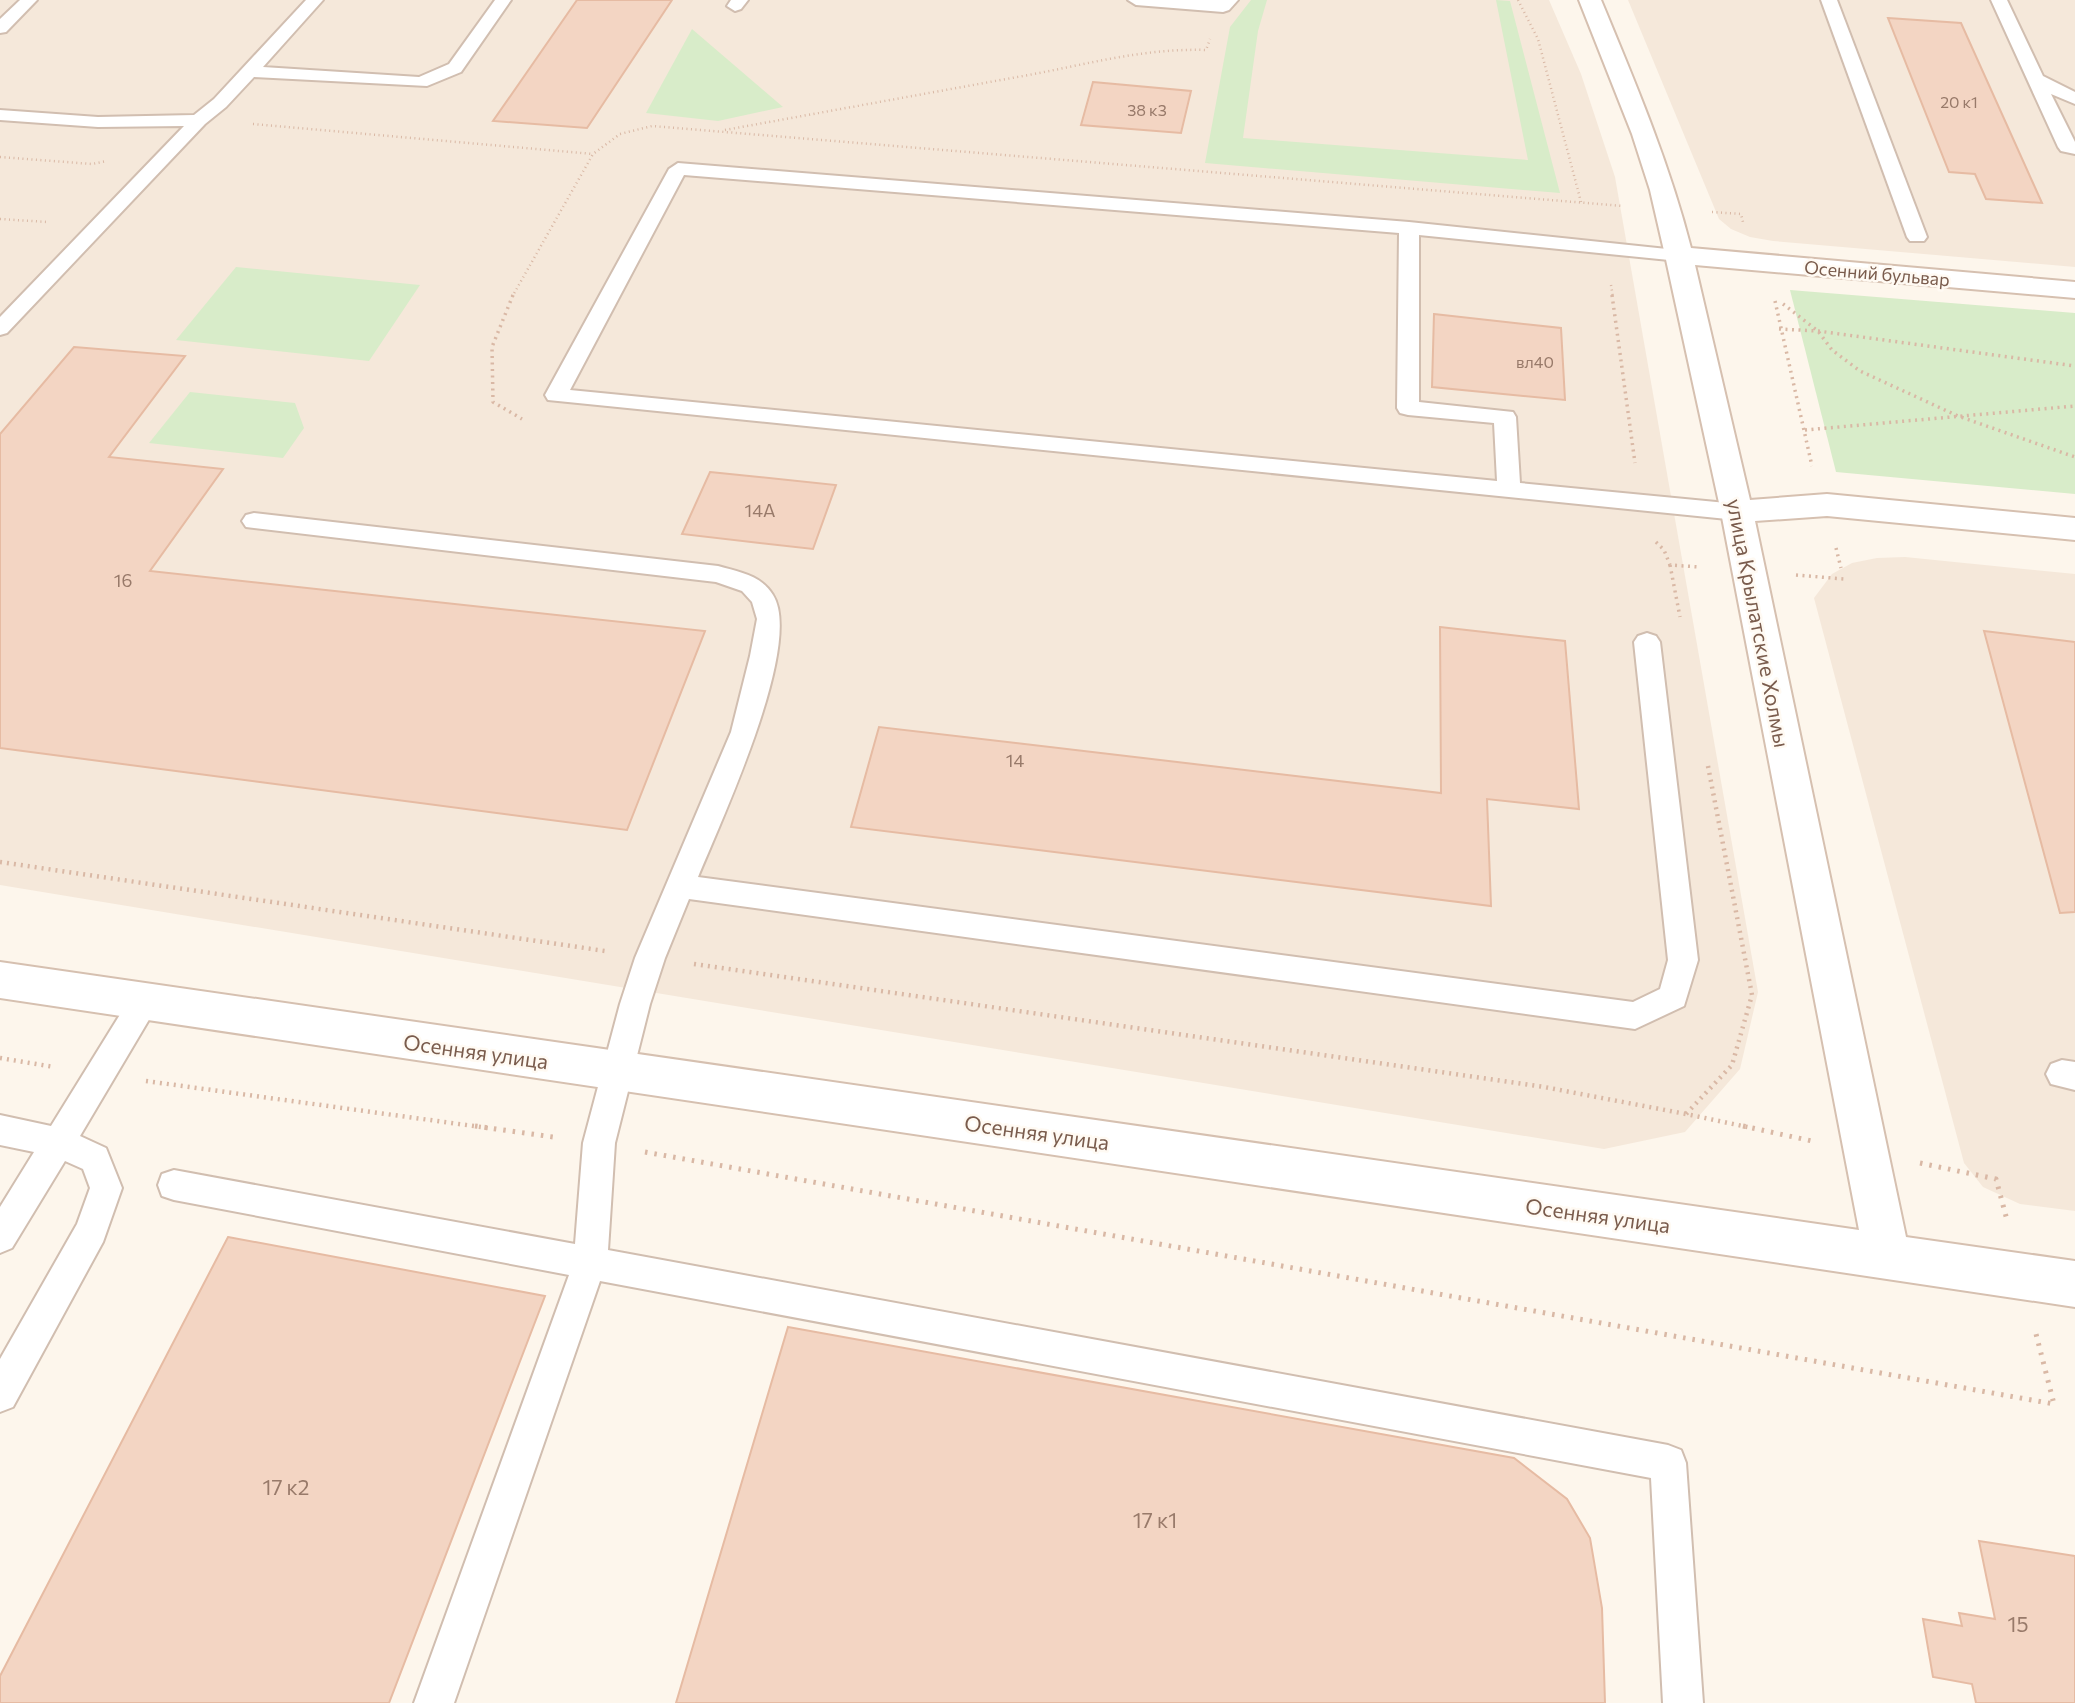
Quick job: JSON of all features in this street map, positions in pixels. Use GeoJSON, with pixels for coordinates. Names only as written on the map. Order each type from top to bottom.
{"type":"FeatureCollection","features":[{"type":"Feature","properties":{"kind":"street","name":"улица Крылатские Холмы"},"geometry":{"type":"LineString","coordinates":[[1590,0],[1625,80],[1668,209],[1679,255],[1737,512],[1887,1257]]}},
{"type":"Feature","properties":{"kind":"street","name":"Осенний бульвар"},"geometry":{"type":"LineString","coordinates":[[1679,255],[2075,290]]}},
{"type":"Feature","properties":{"kind":"street"},"geometry":{"type":"LineString","coordinates":[[1737,512],[1827,505],[2075,528]]}},
{"type":"Feature","properties":{"kind":"street","name":"Осенняя улица"},"geometry":{"type":"LineString","coordinates":[[0,980],[2075,1284]]}},
{"type":"Feature","properties":{"kind":"lane"},"geometry":{"type":"LineString","coordinates":[[0,28],[29,0]]}},
{"type":"Feature","properties":{"kind":"lane"},"geometry":{"type":"LineString","coordinates":[[0,329],[199,120],[220,103],[315,0]]}},
{"type":"Feature","properties":{"kind":"lane"},"geometry":{"type":"LineString","coordinates":[[248,71],[421,82],[455,68],[503,0]]}},
{"type":"Feature","properties":{"kind":"lane"},"geometry":{"type":"LineString","coordinates":[[1136,0],[1227,3]]}},
{"type":"Feature","properties":{"kind":"lane"},"geometry":{"type":"LineString","coordinates":[[1829,0],[1916,237]]}},
{"type":"Feature","properties":{"kind":"lane"},"geometry":{"type":"LineString","coordinates":[[1999,0],[2067,147],[2075,148]]}},
{"type":"Feature","properties":{"kind":"lane"},"geometry":{"type":"LineString","coordinates":[[2036,79],[2075,99]]}},
{"type":"Feature","properties":{"kind":"lane"},"geometry":{"type":"LineString","coordinates":[[0,115],[98,122],[199,120]]}},
{"type":"Feature","properties":{"kind":"lane"},"geometry":{"type":"LineString","coordinates":[[1679,255],[1409,228],[678,169],[556,395],[1737,512]]}},
{"type":"Feature","properties":{"kind":"lane"},"geometry":{"type":"LineString","coordinates":[[1409,228],[1408,408],[1505,417],[1509,488]]}},
{"type":"Feature","properties":{"kind":"lane"},"geometry":{"type":"LineString","coordinates":[[254,521],[718,574],[751,585],[763,599],[769,619],[763,656],[744,732],[650,958],[616,1072],[599,1143],[590,1263],[435,1703]]}},
{"type":"Feature","properties":{"kind":"lane"},"geometry":{"type":"LineString","coordinates":[[681,886],[1636,1016],[1673,997],[1683,960],[1647,642]]}},
{"type":"Feature","properties":{"kind":"lane"},"geometry":{"type":"LineString","coordinates":[[0,1237],[145,1001]]}},
{"type":"Feature","properties":{"kind":"lane"},"geometry":{"type":"LineString","coordinates":[[0,1130],[59,1142],[95,1159],[106,1188],[91,1231],[0,1394]]}},
{"type":"Feature","properties":{"kind":"lane"},"geometry":{"type":"LineString","coordinates":[[174,1185],[1668,1463],[1683,1703]]}},
{"type":"Feature","properties":{"kind":"path"},"geometry":{"type":"LineString","coordinates":[[1518,0],[1538,39],[1581,202]]}},
{"type":"Feature","properties":{"kind":"path"},"geometry":{"type":"LineString","coordinates":[[718,131],[1039,73],[1061,66],[1180,48],[1206,50],[1227,3]]}},
{"type":"Feature","properties":{"kind":"path"},"geometry":{"type":"LineString","coordinates":[[199,120],[593,154]]}},
{"type":"Feature","properties":{"kind":"path"},"geometry":{"type":"LineString","coordinates":[[532,421],[522,419],[493,402],[492,347],[508,304],[593,154],[610,136],[620,131],[653,126],[1741,214]]}},
{"type":"Feature","properties":{"kind":"path"},"geometry":{"type":"LineString","coordinates":[[1600,204],[1644,533],[1664,550],[1670,565],[1844,579]]}},
{"type":"Feature","properties":{"kind":"path"},"geometry":{"type":"LineString","coordinates":[[1841,568],[1827,505],[1811,464],[1774,297],[1818,331],[1832,350],[1860,371],[1958,416],[2075,457]]}},
{"type":"Feature","properties":{"kind":"path"},"geometry":{"type":"LineString","coordinates":[[1779,329],[1818,331],[2075,366]]}},
{"type":"Feature","properties":{"kind":"path"},"geometry":{"type":"LineString","coordinates":[[1805,430],[2075,406]]}},
{"type":"Feature","properties":{"kind":"path"},"geometry":{"type":"LineString","coordinates":[[0,862],[1544,1087],[1686,1114]]}},
{"type":"Feature","properties":{"kind":"path"},"geometry":{"type":"LineString","coordinates":[[101,1075],[599,1143],[2054,1404]]}},
{"type":"Feature","properties":{"kind":"shaded area"},"geometry":{"type":"Polygon","coordinates":[[[0,0],[1549,0],[1581,74],[1615,177],[1758,992],[1740,1069],[1685,1132],[1604,1149],[0,885],[0,0]]]}},
{"type":"Feature","properties":{"kind":"shaded area"},"geometry":{"type":"Polygon","coordinates":[[[1628,0],[2075,0],[2075,267],[1773,241],[1750,237],[1731,229],[1719,219],[1628,0]]]}},
{"type":"Feature","properties":{"kind":"shaded area"},"geometry":{"type":"Polygon","coordinates":[[[1905,557],[2075,574],[2075,1211],[2020,1204],[1983,1187],[1964,1163],[1814,598],[1832,574],[1852,563],[1877,558],[1905,557]]]}},
{"type":"Feature","properties":{"kind":"green space"},"geometry":{"type":"Polygon","coordinates":[[[1251,0],[1267,0],[1258,31],[1243,138],[1528,160],[1496,0],[1510,1],[1560,193],[1205,163],[1230,27],[1251,0]]]}},
{"type":"Feature","properties":{"kind":"green space"},"geometry":{"type":"Polygon","coordinates":[[[692,29],[783,107],[718,121],[646,113],[692,29]]]}},
{"type":"Feature","properties":{"kind":"green space"},"geometry":{"type":"Polygon","coordinates":[[[236,267],[420,285],[369,361],[176,340],[236,267]]]}},
{"type":"Feature","properties":{"kind":"green space"},"geometry":{"type":"Polygon","coordinates":[[[1790,290],[2075,313],[2075,494],[1836,472],[1790,290]]]}},
{"type":"Feature","properties":{"kind":"green space"},"geometry":{"type":"Polygon","coordinates":[[[190,392],[295,403],[304,428],[283,458],[149,443],[190,392]]]}},
{"type":"Feature","properties":{"kind":"building"},"geometry":{"type":"Polygon","coordinates":[[[577,0],[672,0],[587,128],[493,121],[577,0]]]}},
{"type":"Feature","properties":{"kind":"building"},"geometry":{"type":"Polygon","coordinates":[[[1888,18],[1961,23],[2042,203],[1986,199],[1975,174],[1949,172],[1888,18]]]}},
{"type":"Feature","properties":{"kind":"building"},"geometry":{"type":"Polygon","coordinates":[[[1093,82],[1191,91],[1181,133],[1081,125],[1093,82]]]}},
{"type":"Feature","properties":{"kind":"building"},"geometry":{"type":"Polygon","coordinates":[[[1434,314],[1561,328],[1565,400],[1432,387],[1434,314]]]}},
{"type":"Feature","properties":{"kind":"building"},"geometry":{"type":"Polygon","coordinates":[[[74,347],[185,356],[109,457],[223,469],[150,571],[705,631],[627,830],[0,748],[0,434],[74,347]]]}},
{"type":"Feature","properties":{"kind":"building"},"geometry":{"type":"Polygon","coordinates":[[[710,472],[836,485],[813,549],[682,534],[710,472]]]}},
{"type":"Feature","properties":{"kind":"building"},"geometry":{"type":"Polygon","coordinates":[[[1440,627],[1565,641],[1579,809],[1487,799],[1491,906],[851,827],[879,727],[1441,793],[1440,627]]]}},
{"type":"Feature","properties":{"kind":"building"},"geometry":{"type":"Polygon","coordinates":[[[1984,631],[2075,642],[2075,912],[2060,913],[1984,631]]]}},
{"type":"Feature","properties":{"kind":"building"},"geometry":{"type":"Polygon","coordinates":[[[228,1237],[545,1296],[389,1703],[0,1703],[0,1676],[228,1237]]]}},
{"type":"Feature","properties":{"kind":"building"},"geometry":{"type":"Polygon","coordinates":[[[788,1327],[1514,1458],[1567,1499],[1590,1538],[1602,1608],[1605,1703],[676,1703],[788,1327]]]}},
{"type":"Feature","properties":{"kind":"building"},"geometry":{"type":"Polygon","coordinates":[[[1979,1541],[2075,1556],[2075,1703],[1976,1703],[1972,1684],[1933,1677],[1923,1619],[1962,1626],[1959,1613],[1995,1619],[1979,1541]]]}}]}
